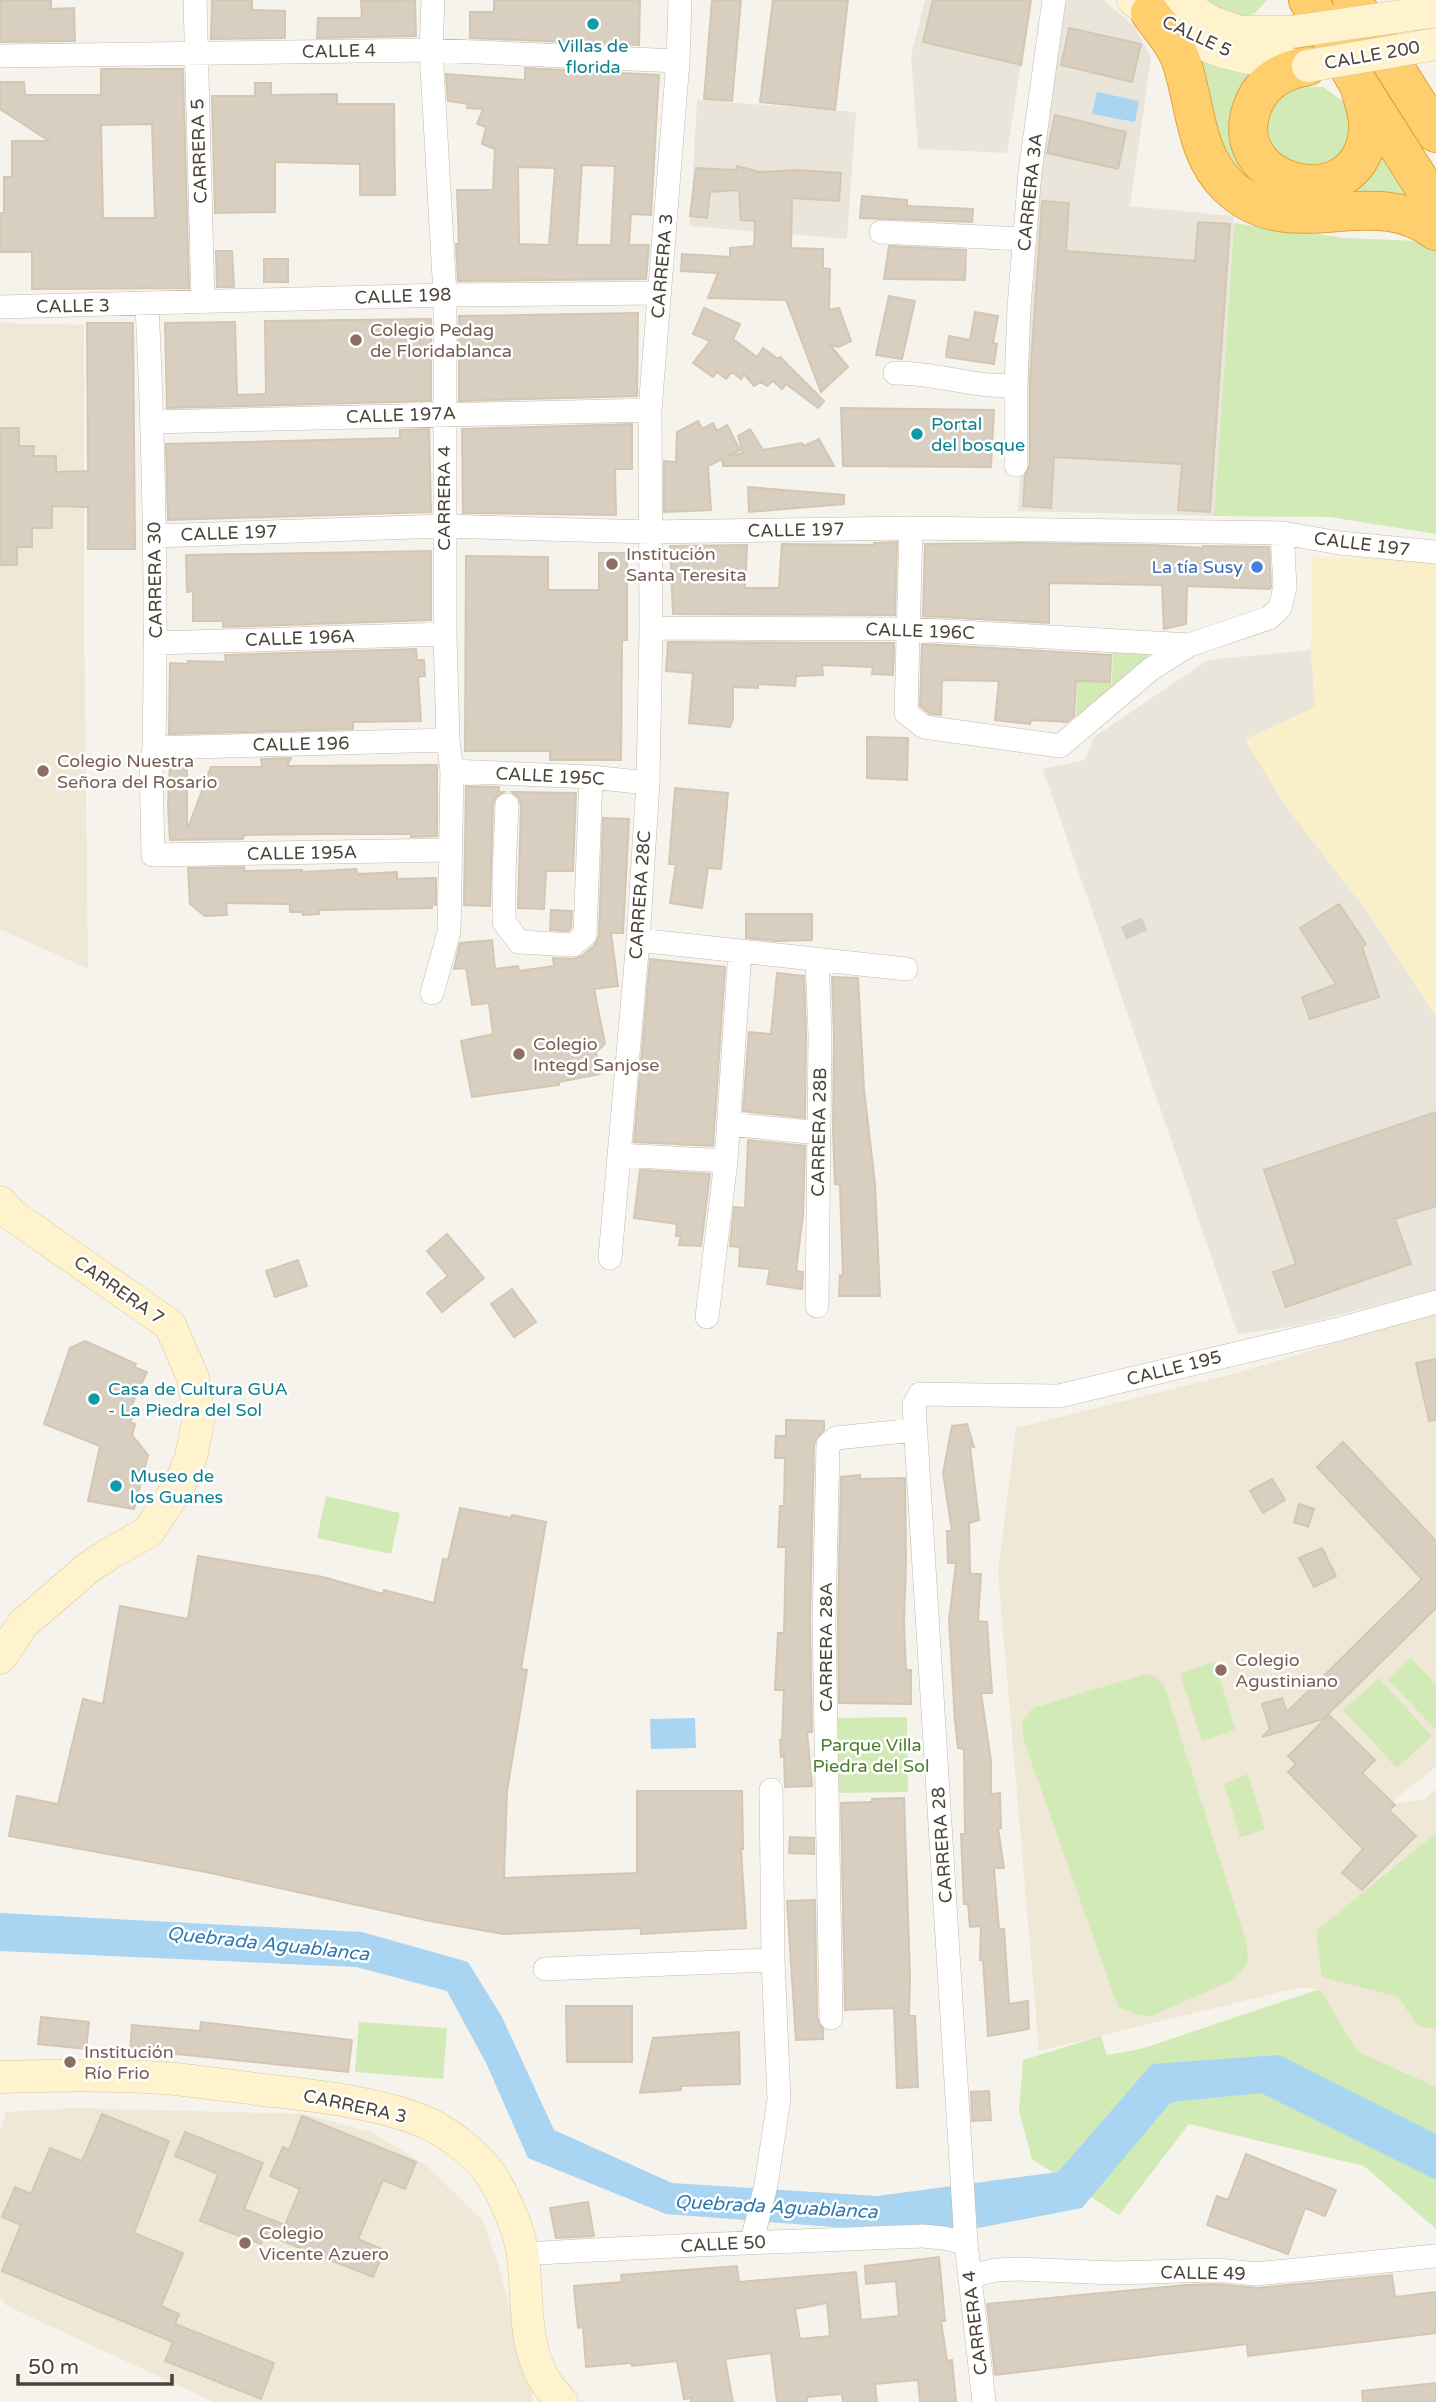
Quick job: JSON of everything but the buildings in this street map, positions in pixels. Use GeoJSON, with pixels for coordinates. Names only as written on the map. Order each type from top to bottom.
{"type":"FeatureCollection","features":[{"type":"Feature","properties":{"kind":"highway"},"geometry":{"type":"LineString","coordinates":[[1352,0],[1436,133]]}},
{"type":"Feature","properties":{"kind":"highway"},"geometry":{"type":"LineString","coordinates":[[1413,0],[1436,37]]}},
{"type":"Feature","properties":{"kind":"highway"},"geometry":{"type":"LineString","coordinates":[[1153,4],[1179,54],[1205,152],[1218,174],[1237,193],[1258,206],[1285,214],[1308,216],[1378,210],[1424,222],[1436,231]]}},
{"type":"Feature","properties":{"kind":"highway"},"geometry":{"type":"LineString","coordinates":[[1300,16],[1359,85],[1436,206]]}},
{"type":"Feature","properties":{"kind":"highway"},"geometry":{"type":"LineString","coordinates":[[1308,66],[1279,74],[1266,83],[1251,110],[1250,140],[1256,154],[1264,166],[1290,183],[1305,186],[1328,182],[1348,171],[1358,160],[1368,131],[1359,85]]}},
{"type":"Feature","properties":{"kind":"main road","name":"CALLE 5"},"geometry":{"type":"LineString","coordinates":[[1153,4],[1240,32],[1300,16]]}},
{"type":"Feature","properties":{"kind":"main road","name":"CALLE 5"},"geometry":{"type":"LineString","coordinates":[[1153,4],[1182,32],[1224,52],[1270,62],[1308,66]]}},
{"type":"Feature","properties":{"kind":"main road","name":"CALLE 200"},"geometry":{"type":"LineString","coordinates":[[1300,16],[1436,10]]}},
{"type":"Feature","properties":{"kind":"main road","name":"CALLE 200"},"geometry":{"type":"LineString","coordinates":[[1308,66],[1436,44]]}},
{"type":"Feature","properties":{"kind":"main road","name":"CARRERA 7"},"geometry":{"type":"LineString","coordinates":[[0,1202],[12,1214],[170,1325],[193,1378],[199,1417],[191,1457],[179,1486],[148,1532],[109,1554],[79,1576],[23,1624],[0,1658]]}},
{"type":"Feature","properties":{"kind":"main road"},"geometry":{"type":"LineString","coordinates":[[0,2053],[45,2076]]}},
{"type":"Feature","properties":{"kind":"main road","name":"CARRERA 3"},"geometry":{"type":"LineString","coordinates":[[0,2077],[164,2078],[350,2102],[397,2112],[422,2121],[468,2149],[495,2180],[513,2221],[523,2254],[531,2340],[536,2362],[545,2381],[562,2402]]}},
{"type":"Feature","properties":{"kind":"street","name":"CARRERA 5"},"geometry":{"type":"LineString","coordinates":[[195,0],[203,302]]}},
{"type":"Feature","properties":{"kind":"street","name":"CARRERA 4"},"geometry":{"type":"LineString","coordinates":[[432,993],[449,932],[452,771],[448,740],[443,526],[444,295],[431,50],[433,0]]}},
{"type":"Feature","properties":{"kind":"street","name":"CARRERA 3"},"geometry":{"type":"LineString","coordinates":[[650,532],[650,410],[678,61],[680,0]]}},
{"type":"Feature","properties":{"kind":"street","name":"CARRERA 3A"},"geometry":{"type":"LineString","coordinates":[[1016,465],[1019,307],[1030,172],[1054,0]]}},
{"type":"Feature","properties":{"kind":"street","name":"CALLE 4"},"geometry":{"type":"LineString","coordinates":[[0,56],[431,50],[678,61]]}},
{"type":"Feature","properties":{"kind":"street"},"geometry":{"type":"LineString","coordinates":[[881,232],[1025,239]]}},
{"type":"Feature","properties":{"kind":"street","name":"CALLE 198"},"geometry":{"type":"LineString","coordinates":[[147,304],[444,295],[660,293]]}},
{"type":"Feature","properties":{"kind":"street","name":"CALLE 3"},"geometry":{"type":"LineString","coordinates":[[0,307],[147,304]]}},
{"type":"Feature","properties":{"kind":"street","name":"CARRERA 30"},"geometry":{"type":"LineString","coordinates":[[147,304],[156,643],[154,748],[151,765],[153,855]]}},
{"type":"Feature","properties":{"kind":"street"},"geometry":{"type":"LineString","coordinates":[[895,373],[910,372],[981,384],[1016,385]]}},
{"type":"Feature","properties":{"kind":"street","name":"CALLE 197A"},"geometry":{"type":"LineString","coordinates":[[152,422],[650,410]]}},
{"type":"Feature","properties":{"kind":"street","name":"CALLE 197"},"geometry":{"type":"LineString","coordinates":[[154,536],[443,526],[650,532],[911,528],[1282,533],[1340,543],[1436,552]]}},
{"type":"Feature","properties":{"kind":"street"},"geometry":{"type":"LineString","coordinates":[[909,629],[911,528]]}},
{"type":"Feature","properties":{"kind":"street","name":"CARRERA 28C"},"geometry":{"type":"LineString","coordinates":[[610,1258],[638,940],[648,783],[650,532]]}},
{"type":"Feature","properties":{"kind":"street","name":"CALLE 196C"},"geometry":{"type":"LineString","coordinates":[[909,629],[906,713],[925,727],[1060,746],[1152,669],[1189,645],[1269,618],[1280,608],[1285,587],[1282,533]]}},
{"type":"Feature","properties":{"kind":"street","name":"CALLE 196C"},"geometry":{"type":"LineString","coordinates":[[651,628],[909,629],[1189,645]]}},
{"type":"Feature","properties":{"kind":"street","name":"CALLE 196A"},"geometry":{"type":"LineString","coordinates":[[156,643],[445,634]]}},
{"type":"Feature","properties":{"kind":"street","name":"CALLE 196"},"geometry":{"type":"LineString","coordinates":[[154,748],[448,740]]}},
{"type":"Feature","properties":{"kind":"street","name":"CALLE 195C"},"geometry":{"type":"LineString","coordinates":[[452,771],[591,777],[648,783]]}},
{"type":"Feature","properties":{"kind":"street"},"geometry":{"type":"LineString","coordinates":[[507,805],[505,922],[519,942],[573,945],[585,935],[591,777]]}},
{"type":"Feature","properties":{"kind":"street","name":"CALLE 195A"},"geometry":{"type":"LineString","coordinates":[[153,855],[451,850]]}},
{"type":"Feature","properties":{"kind":"street"},"geometry":{"type":"LineString","coordinates":[[638,940],[906,969]]}},
{"type":"Feature","properties":{"kind":"street"},"geometry":{"type":"LineString","coordinates":[[707,1317],[726,1160],[740,951]]}},
{"type":"Feature","properties":{"kind":"street","name":"CARRERA 28B"},"geometry":{"type":"LineString","coordinates":[[817,959],[817,1306]]}},
{"type":"Feature","properties":{"kind":"street"},"geometry":{"type":"LineString","coordinates":[[729,1124],[819,1133]]}},
{"type":"Feature","properties":{"kind":"street"},"geometry":{"type":"LineString","coordinates":[[619,1155],[726,1160]]}},
{"type":"Feature","properties":{"kind":"street","name":"CALLE 195"},"geometry":{"type":"LineString","coordinates":[[914,1405],[920,1394],[1059,1396],[1339,1329],[1436,1302]]}},
{"type":"Feature","properties":{"kind":"street","name":"CARRERA 28"},"geometry":{"type":"LineString","coordinates":[[914,1405],[966,2238]]}},
{"type":"Feature","properties":{"kind":"street","name":"CARRERA 28A"},"geometry":{"type":"LineString","coordinates":[[831,2018],[824,1621],[828,1445],[836,1438],[915,1430]]}},
{"type":"Feature","properties":{"kind":"street"},"geometry":{"type":"LineString","coordinates":[[753,2232],[766,2185],[779,2099],[773,1960],[771,1790]]}},
{"type":"Feature","properties":{"kind":"street"},"geometry":{"type":"LineString","coordinates":[[545,1969],[773,1960]]}},
{"type":"Feature","properties":{"kind":"street","name":"CALLE 50"},"geometry":{"type":"LineString","coordinates":[[523,2254],[646,2249],[753,2232],[966,2238]]}},
{"type":"Feature","properties":{"kind":"street","name":"CARRERA 4"},"geometry":{"type":"LineString","coordinates":[[966,2238],[984,2402]]}},
{"type":"Feature","properties":{"kind":"street","name":"CALLE 49"},"geometry":{"type":"LineString","coordinates":[[970,2276],[1019,2269],[1115,2273],[1217,2270],[1256,2274],[1436,2256]]}},
{"type":"Feature","properties":{"kind":"shaded area"},"geometry":{"type":"Polygon","coordinates":[[[925,0],[1031,0],[1007,153],[918,149],[911,56],[925,0]]]}},
{"type":"Feature","properties":{"kind":"shaded area"},"geometry":{"type":"Polygon","coordinates":[[[1064,0],[1104,0],[1134,26],[1151,57],[1130,206],[1234,216],[1214,516],[1018,511],[1035,196],[1064,0]]]}},
{"type":"Feature","properties":{"kind":"shaded area"},"geometry":{"type":"Polygon","coordinates":[[[697,100],[856,112],[847,239],[690,226],[697,100]]]}},
{"type":"Feature","properties":{"kind":"shaded area","name":"Colegio Nuestra Señora del Rosario"},"geometry":{"type":"Polygon","coordinates":[[[0,323],[84,325],[88,969],[0,929],[0,323]]]}},
{"type":"Feature","properties":{"kind":"shaded area"},"geometry":{"type":"Polygon","coordinates":[[[1311,650],[1315,707],[1245,740],[1285,805],[1369,914],[1436,1017],[1436,1290],[1296,1326],[1238,1334],[1043,769],[1085,760],[1094,737],[1208,660],[1311,650]]]}},
{"type":"Feature","properties":{"kind":"shaded area","name":"Colegio Agustiniano"},"geometry":{"type":"Polygon","coordinates":[[[1436,1312],[1436,1767],[1389,1804],[1425,1799],[1436,1789],[1436,2087],[1357,2051],[1320,1989],[1296,1988],[1039,2051],[998,1572],[1016,1428],[1237,1373],[1436,1312]]]}},
{"type":"Feature","properties":{"kind":"shaded area","name":"Colegio Vicente Azuero"},"geometry":{"type":"Polygon","coordinates":[[[76,2108],[303,2114],[369,2131],[426,2165],[483,2221],[498,2264],[533,2402],[214,2402],[7,2306],[0,2296],[0,2133],[6,2112],[76,2108]]]}},
{"type":"Feature","properties":{"kind":"green space"},"geometry":{"type":"Polygon","coordinates":[[[1198,0],[1267,0],[1254,14],[1228,20],[1198,0]]]}},
{"type":"Feature","properties":{"kind":"green space"},"geometry":{"type":"Polygon","coordinates":[[[1185,52],[1242,74],[1264,75],[1233,136],[1320,197],[1375,120],[1434,220],[1336,204],[1225,174],[1185,52]]]}},
{"type":"Feature","properties":{"kind":"green space"},"geometry":{"type":"Polygon","coordinates":[[[1297,86],[1323,87],[1344,102],[1354,126],[1349,151],[1306,175],[1266,147],[1265,125],[1268,110],[1279,98],[1297,86]]]}},
{"type":"Feature","properties":{"kind":"green space"},"geometry":{"type":"Polygon","coordinates":[[[1234,223],[1345,238],[1418,241],[1436,251],[1436,534],[1330,517],[1214,516],[1234,223]]]}},
{"type":"Feature","properties":{"kind":"green space"},"geometry":{"type":"Polygon","coordinates":[[[1113,637],[1155,638],[1143,672],[1076,720],[1077,682],[1112,683],[1113,637]]]}},
{"type":"Feature","properties":{"kind":"green space"},"geometry":{"type":"Polygon","coordinates":[[[326,1496],[400,1513],[391,1554],[317,1538],[326,1496]]]}},
{"type":"Feature","properties":{"kind":"green space"},"geometry":{"type":"Polygon","coordinates":[[[1411,1658],[1436,1684],[1434,1728],[1388,1680],[1411,1658]]]}},
{"type":"Feature","properties":{"kind":"green space"},"geometry":{"type":"Polygon","coordinates":[[[1214,1662],[1236,1730],[1202,1741],[1180,1673],[1214,1662]]]}},
{"type":"Feature","properties":{"kind":"green space"},"geometry":{"type":"Polygon","coordinates":[[[1146,1674],[1156,1677],[1164,1685],[1245,1938],[1248,1957],[1245,1966],[1233,1980],[1151,2016],[1138,2015],[1118,2007],[1023,1738],[1022,1721],[1033,1708],[1146,1674]]]}},
{"type":"Feature","properties":{"kind":"green space"},"geometry":{"type":"Polygon","coordinates":[[[1379,1678],[1432,1736],[1397,1768],[1343,1710],[1379,1678]]]}},
{"type":"Feature","properties":{"kind":"green space","name":"Parque Villa Piedra del Sol"},"geometry":{"type":"Polygon","coordinates":[[[907,1717],[908,1792],[835,1793],[834,1718],[907,1717]]]}},
{"type":"Feature","properties":{"kind":"green space"},"geometry":{"type":"Polygon","coordinates":[[[1248,1774],[1265,1830],[1240,1837],[1224,1784],[1248,1774]]]}},
{"type":"Feature","properties":{"kind":"green space"},"geometry":{"type":"Polygon","coordinates":[[[1436,1833],[1436,2029],[1418,2026],[1398,1997],[1322,1977],[1316,1931],[1436,1833]]]}},
{"type":"Feature","properties":{"kind":"green space"},"geometry":{"type":"Polygon","coordinates":[[[1320,1989],[1357,2051],[1436,2087],[1436,2229],[1364,2166],[1189,2124],[1119,2215],[1032,2159],[1019,2111],[1023,2060],[1101,2036],[1107,2055],[1141,2049],[1320,1989]]]}},
{"type":"Feature","properties":{"kind":"green space"},"geometry":{"type":"Polygon","coordinates":[[[359,2022],[447,2028],[443,2079],[355,2072],[359,2022]]]}},
{"type":"Feature","properties":{"kind":"sand"},"geometry":{"type":"Polygon","coordinates":[[[1312,557],[1436,560],[1436,1017],[1369,914],[1285,805],[1245,740],[1315,707],[1311,650],[1312,557]]]}},
{"type":"Feature","properties":{"kind":"water"},"geometry":{"type":"Polygon","coordinates":[[[1097,92],[1139,101],[1135,122],[1092,114],[1097,92]]]}},
{"type":"Feature","properties":{"kind":"water"},"geometry":{"type":"Polygon","coordinates":[[[695,1718],[696,1748],[651,1749],[650,1719],[695,1718]]]}},
{"type":"Feature","properties":{"kind":"water","name":"Quebrada Aguablanca"},"geometry":{"type":"Polygon","coordinates":[[[0,1913],[362,1932],[468,1962],[502,2017],[554,2130],[672,2183],[877,2196],[1058,2172],[1152,2064],[1279,2055],[1436,2134],[1436,2180],[1261,2093],[1171,2102],[1082,2208],[968,2230],[872,2230],[666,2214],[528,2158],[486,2063],[447,1991],[356,1967],[0,1951],[0,1913]]]}},
{"type":"Feature","properties":{"kind":"tunnel"},"geometry":{"type":"LineString","coordinates":[[1131,922],[1137,935]]}},
{"type":"Feature","properties":{"kind":"place","name":"Villas de florida"},"geometry":{"type":"Point","coordinates":[593,24]}},
{"type":"Feature","properties":{"kind":"place","name":"Colegio Pedag de Floridablanca"},"geometry":{"type":"Point","coordinates":[356,340]}},
{"type":"Feature","properties":{"kind":"place","name":"Portal del bosque"},"geometry":{"type":"Point","coordinates":[917,434]}},
{"type":"Feature","properties":{"kind":"place","name":"Institución Santa Teresita"},"geometry":{"type":"Point","coordinates":[612,564]}},
{"type":"Feature","properties":{"kind":"place","name":"La tía Susy"},"geometry":{"type":"Point","coordinates":[1257,567]}},
{"type":"Feature","properties":{"kind":"place","name":"Colegio Nuestra Señora del Rosario"},"geometry":{"type":"Point","coordinates":[43,771]}},
{"type":"Feature","properties":{"kind":"place","name":"Colegio Integd Sanjose"},"geometry":{"type":"Point","coordinates":[519,1054]}},
{"type":"Feature","properties":{"kind":"place","name":"Casa de Cultura GUA - La Piedra del Sol"},"geometry":{"type":"Point","coordinates":[94,1399]}},
{"type":"Feature","properties":{"kind":"place","name":"Museo de los Guanes"},"geometry":{"type":"Point","coordinates":[116,1486]}},
{"type":"Feature","properties":{"kind":"place","name":"Colegio Agustiniano"},"geometry":{"type":"Point","coordinates":[1221,1670]}},
{"type":"Feature","properties":{"kind":"place","name":"Institución Río Frio"},"geometry":{"type":"Point","coordinates":[70,2062]}},
{"type":"Feature","properties":{"kind":"place","name":"Colegio Vicente Azuero"},"geometry":{"type":"Point","coordinates":[245,2243]}}]}
